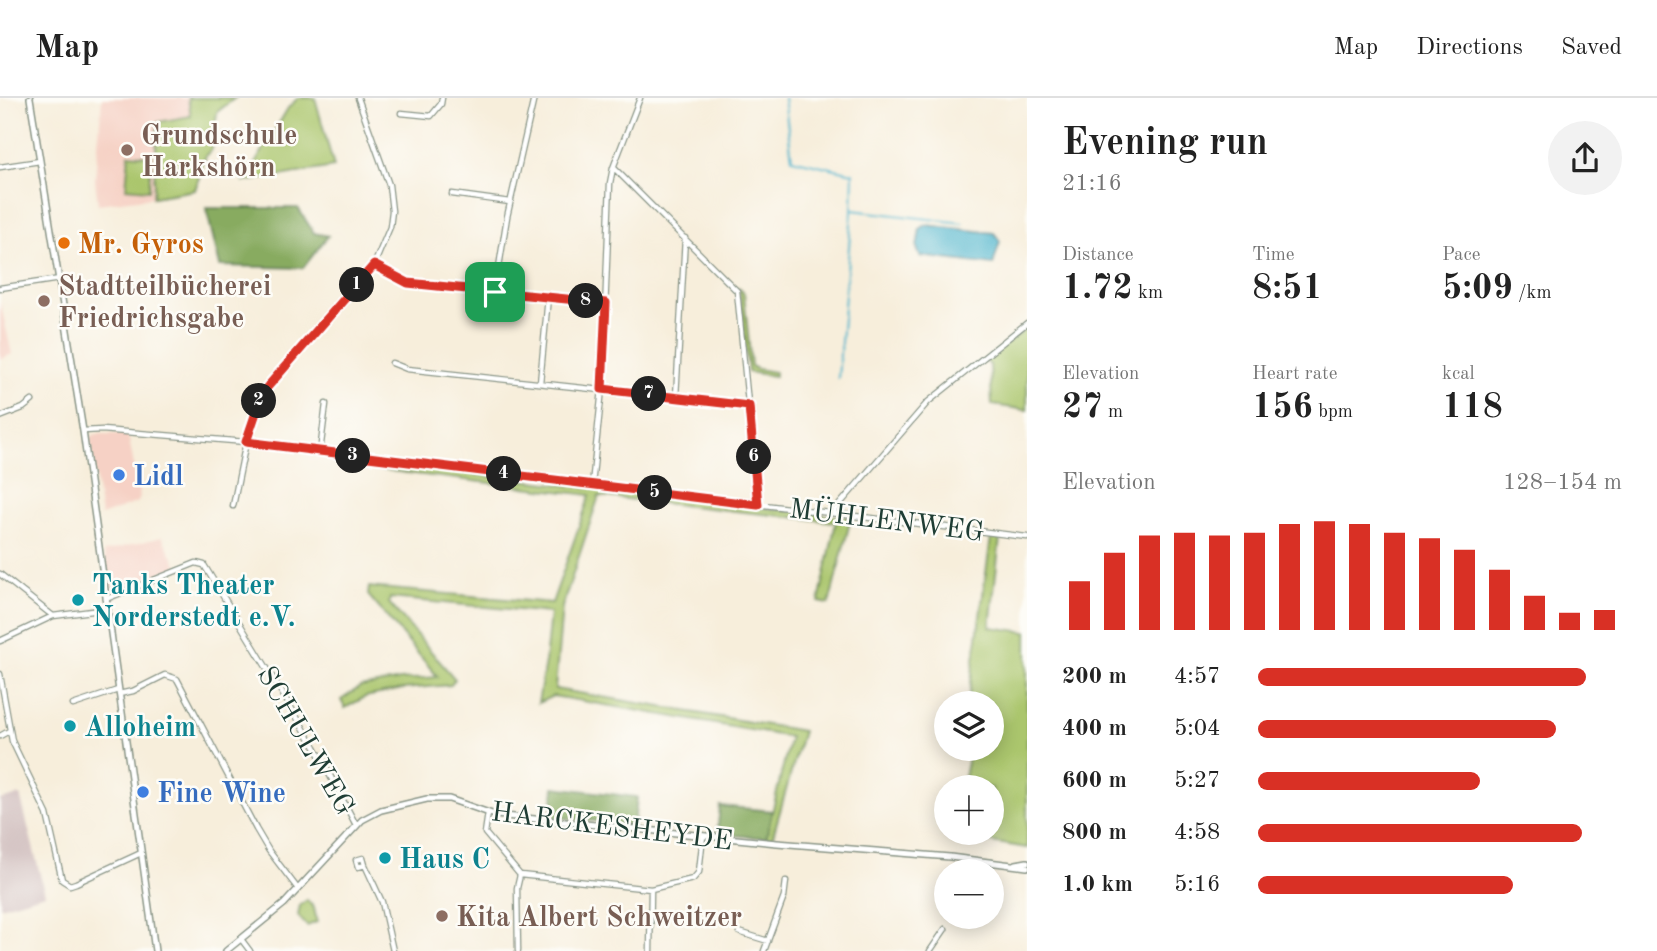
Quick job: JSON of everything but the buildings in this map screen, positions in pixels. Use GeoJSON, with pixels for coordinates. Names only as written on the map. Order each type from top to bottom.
{"type":"FeatureCollection","features":[{"type":"Feature","properties":{"kind":"main road"},"geometry":{"type":"LineString","coordinates":[[30,98],[83,430],[155,951]]}},
{"type":"Feature","properties":{"kind":"main road","name":"HARCKESHEYDE"},"geometry":{"type":"LineString","coordinates":[[226,951],[299,889],[356,825],[381,810],[427,799],[449,799],[488,813],[704,836],[950,857],[1027,867]]}},
{"type":"Feature","properties":{"kind":"main road","name":"HARCKESHEYDE"},"geometry":{"type":"LineString","coordinates":[[1013,864],[1027,862]]}},
{"type":"Feature","properties":{"kind":"street"},"geometry":{"type":"LineString","coordinates":[[233,506],[246,442],[263,392],[374,265],[390,227],[392,197],[358,98]]}},
{"type":"Feature","properties":{"kind":"street"},"geometry":{"type":"LineString","coordinates":[[401,113],[431,116],[441,104],[442,98]]}},
{"type":"Feature","properties":{"kind":"street"},"geometry":{"type":"LineString","coordinates":[[495,292],[510,202],[534,98]]}},
{"type":"Feature","properties":{"kind":"street"},"geometry":{"type":"LineString","coordinates":[[593,485],[602,389],[610,183],[613,168],[640,98]]}},
{"type":"Feature","properties":{"kind":"street"},"geometry":{"type":"LineString","coordinates":[[0,167],[40,161]]}},
{"type":"Feature","properties":{"kind":"street"},"geometry":{"type":"LineString","coordinates":[[613,168],[737,291],[758,505]]}},
{"type":"Feature","properties":{"kind":"street"},"geometry":{"type":"LineString","coordinates":[[453,194],[510,202]]}},
{"type":"Feature","properties":{"kind":"street"},"geometry":{"type":"LineString","coordinates":[[677,397],[685,238]]}},
{"type":"Feature","properties":{"kind":"street"},"geometry":{"type":"LineString","coordinates":[[374,265],[408,283],[606,303]]}},
{"type":"Feature","properties":{"kind":"street"},"geometry":{"type":"LineString","coordinates":[[0,288],[60,279]]}},
{"type":"Feature","properties":{"kind":"street"},"geometry":{"type":"LineString","coordinates":[[540,383],[548,298]]}},
{"type":"Feature","properties":{"kind":"street"},"geometry":{"type":"LineString","coordinates":[[833,512],[928,402],[1027,323]]}},
{"type":"Feature","properties":{"kind":"street"},"geometry":{"type":"LineString","coordinates":[[391,363],[407,369],[749,406]]}},
{"type":"Feature","properties":{"kind":"street"},"geometry":{"type":"LineString","coordinates":[[0,417],[23,408],[32,401]]}},
{"type":"Feature","properties":{"kind":"street"},"geometry":{"type":"LineString","coordinates":[[320,452],[326,404]]}},
{"type":"Feature","properties":{"kind":"street","name":"MÜHLENWEG"},"geometry":{"type":"LineString","coordinates":[[83,430],[246,442],[1027,537]]}},
{"type":"Feature","properties":{"kind":"street","name":"SCHULWEG"},"geometry":{"type":"LineString","coordinates":[[106,599],[196,564],[204,565],[315,747],[356,825]]}},
{"type":"Feature","properties":{"kind":"street"},"geometry":{"type":"LineString","coordinates":[[0,573],[53,616]]}},
{"type":"Feature","properties":{"kind":"street"},"geometry":{"type":"LineString","coordinates":[[0,641],[53,616],[108,608]]}},
{"type":"Feature","properties":{"kind":"street"},"geometry":{"type":"LineString","coordinates":[[0,674],[9,731],[17,755],[47,814],[61,877],[65,883],[76,883],[141,853]]}},
{"type":"Feature","properties":{"kind":"street"},"geometry":{"type":"LineString","coordinates":[[73,705],[118,692],[133,691],[165,675],[177,679],[256,829],[269,851],[299,889]]}},
{"type":"Feature","properties":{"kind":"street"},"geometry":{"type":"LineString","coordinates":[[0,736],[9,731]]}},
{"type":"Feature","properties":{"kind":"street"},"geometry":{"type":"LineString","coordinates":[[488,813],[485,833],[520,875],[651,889],[697,876],[704,836]]}},
{"type":"Feature","properties":{"kind":"street"},"geometry":{"type":"LineString","coordinates":[[365,865],[382,902],[393,951]]}},
{"type":"Feature","properties":{"kind":"street"},"geometry":{"type":"LineString","coordinates":[[518,951],[517,888],[520,875]]}},
{"type":"Feature","properties":{"kind":"street"},"geometry":{"type":"LineString","coordinates":[[764,951],[784,897],[786,881]]}},
{"type":"Feature","properties":{"kind":"street"},"geometry":{"type":"LineString","coordinates":[[650,951],[651,889]]}},
{"type":"Feature","properties":{"kind":"street"},"geometry":{"type":"LineString","coordinates":[[930,951],[944,929]]}},
{"type":"Feature","properties":{"kind":"street"},"geometry":{"type":"LineString","coordinates":[[739,932],[768,941]]}},
{"type":"Feature","properties":{"kind":"street"},"geometry":{"type":"LineString","coordinates":[[241,939],[250,951]]}},
{"type":"Feature","properties":{"kind":"shaded area","name":"Grundschule Harkshörn"},"geometry":{"type":"Polygon","coordinates":[[[102,98],[188,98],[191,116],[158,122],[153,197],[98,204],[95,179],[102,98]]]}},
{"type":"Feature","properties":{"kind":"shaded area"},"geometry":{"type":"Polygon","coordinates":[[[0,302],[12,354],[0,359],[0,302]]]}},
{"type":"Feature","properties":{"kind":"shaded area"},"geometry":{"type":"Polygon","coordinates":[[[97,434],[128,434],[140,497],[138,502],[101,516],[90,437],[97,434]]]}},
{"type":"Feature","properties":{"kind":"shaded area"},"geometry":{"type":"Polygon","coordinates":[[[162,537],[179,568],[110,590],[104,552],[162,537]]]}},
{"type":"Feature","properties":{"kind":"shaded area"},"geometry":{"type":"Polygon","coordinates":[[[20,795],[45,894],[0,907],[0,800],[20,795]]]}},
{"type":"Feature","properties":{"kind":"green space"},"geometry":{"type":"Polygon","coordinates":[[[188,98],[235,98],[217,112],[212,149],[206,155],[195,190],[153,197],[158,122],[191,116],[188,98]]]}},
{"type":"Feature","properties":{"kind":"green space"},"geometry":{"type":"Polygon","coordinates":[[[298,98],[315,98],[334,167],[244,182],[288,108],[298,98]]]}},
{"type":"Feature","properties":{"kind":"green space"},"geometry":{"type":"Polygon","coordinates":[[[129,154],[151,156],[149,190],[126,188],[129,154]]]}},
{"type":"Feature","properties":{"kind":"green space"},"geometry":{"type":"Polygon","coordinates":[[[206,208],[298,208],[314,233],[328,236],[303,268],[220,266],[206,208]]]}},
{"type":"Feature","properties":{"kind":"green space"},"geometry":{"type":"Polygon","coordinates":[[[739,288],[744,293],[751,366],[775,372],[775,376],[748,372],[739,288]]]}},
{"type":"Feature","properties":{"kind":"green space"},"geometry":{"type":"Polygon","coordinates":[[[1027,328],[1027,410],[992,405],[990,365],[985,360],[1027,328]]]}},
{"type":"Feature","properties":{"kind":"green space"},"geometry":{"type":"Polygon","coordinates":[[[358,461],[851,518],[829,604],[819,602],[836,522],[599,496],[562,607],[555,689],[803,731],[772,839],[766,838],[790,737],[553,696],[538,703],[550,613],[390,598],[389,603],[455,679],[451,685],[403,689],[365,697],[345,708],[341,700],[360,687],[438,677],[368,595],[369,587],[552,603],[590,495],[357,467],[358,461]]]}},
{"type":"Feature","properties":{"kind":"green space"},"geometry":{"type":"Polygon","coordinates":[[[991,537],[1000,538],[990,627],[1027,632],[1027,848],[1004,844],[1004,775],[964,775],[967,761],[1004,761],[1004,691],[970,691],[991,537]]]}},
{"type":"Feature","properties":{"kind":"green space"},"geometry":{"type":"Polygon","coordinates":[[[554,787],[637,797],[634,825],[552,817],[554,787]]]}},
{"type":"Feature","properties":{"kind":"green space"},"geometry":{"type":"Polygon","coordinates":[[[720,806],[772,811],[766,838],[717,834],[720,806]]]}},
{"type":"Feature","properties":{"kind":"green space"},"geometry":{"type":"Polygon","coordinates":[[[307,900],[314,908],[317,922],[307,926],[298,916],[300,905],[307,900]]]}},
{"type":"Feature","properties":{"kind":"water"},"geometry":{"type":"Polygon","coordinates":[[[926,225],[994,233],[1000,241],[993,265],[920,256],[917,248],[920,229],[926,225]]]}},
{"type":"Feature","properties":{"kind":"waterway"},"geometry":{"type":"LineString","coordinates":[[784,98],[792,159],[853,173],[852,210],[963,223]]}},
{"type":"Feature","properties":{"kind":"waterway"},"geometry":{"type":"LineString","coordinates":[[838,378],[852,211]]}},
{"type":"Feature","properties":{"kind":"place","name":"Grundschule Harkshörn"},"geometry":{"type":"Point","coordinates":[127,150]}},
{"type":"Feature","properties":{"kind":"place","name":"Mr. Gyros"},"geometry":{"type":"Point","coordinates":[64,243]}},
{"type":"Feature","properties":{"kind":"place","name":"Stadtteilbücherei Friedrichsgabe"},"geometry":{"type":"Point","coordinates":[44,301]}},
{"type":"Feature","properties":{"kind":"place","name":"Lidl"},"geometry":{"type":"Point","coordinates":[119,475]}},
{"type":"Feature","properties":{"kind":"place","name":"Tanks Theater Norderstedt e.V."},"geometry":{"type":"Point","coordinates":[78,600]}},
{"type":"Feature","properties":{"kind":"place","name":"Alloheim"},"geometry":{"type":"Point","coordinates":[70,726]}},
{"type":"Feature","properties":{"kind":"place","name":"Fine Wine"},"geometry":{"type":"Point","coordinates":[143,792]}},
{"type":"Feature","properties":{"kind":"place","name":"Haus C"},"geometry":{"type":"Point","coordinates":[385,858]}},
{"type":"Feature","properties":{"kind":"place","name":"Kita Albert Schweitzer"},"geometry":{"type":"Point","coordinates":[442,916]}},
{"type":"Feature","properties":{"kind":"route"},"geometry":{"type":"LineString","coordinates":[[374,265],[408,283],[495,292],[606,303],[602,389],[749,406],[758,505],[246,442],[263,392],[374,265]]}}]}
